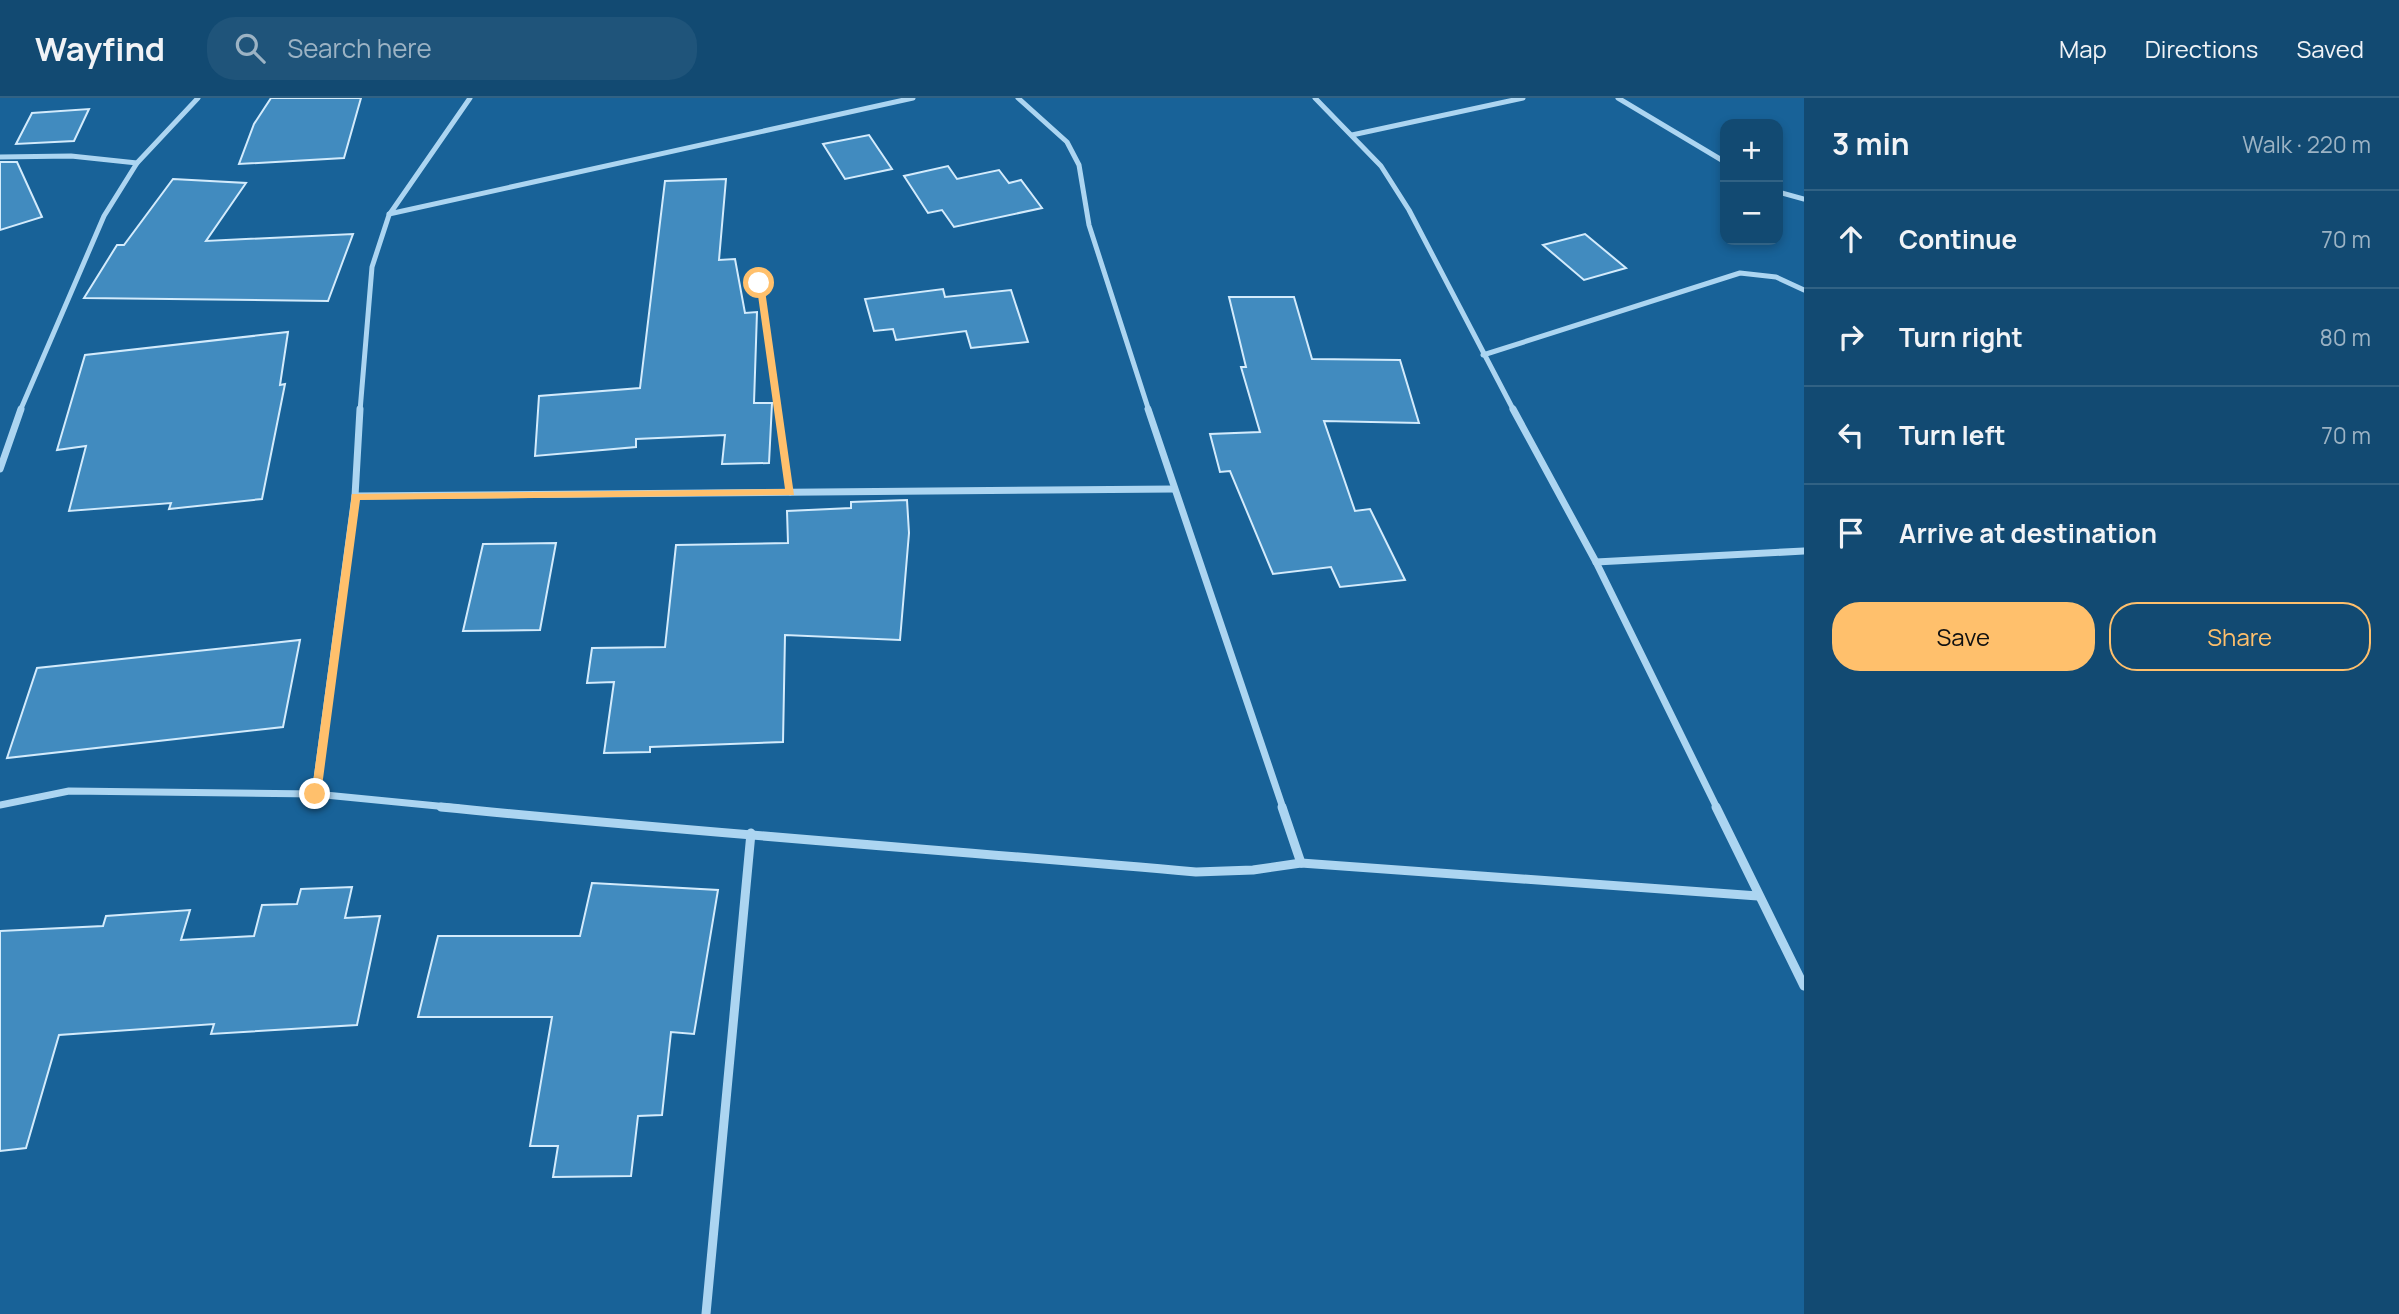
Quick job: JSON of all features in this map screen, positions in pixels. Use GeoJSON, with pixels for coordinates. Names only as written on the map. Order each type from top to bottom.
{"type":"FeatureCollection","features":[{"type":"Feature","properties":{"kind":"street"},"geometry":{"type":"LineString","coordinates":[[0,470],[21,408],[104,216],[137,163],[198,98]]}},
{"type":"Feature","properties":{"kind":"street"},"geometry":{"type":"LineString","coordinates":[[315,794],[355,496],[364,340],[372,267],[389,215],[470,98]]}},
{"type":"Feature","properties":{"kind":"street"},"geometry":{"type":"LineString","coordinates":[[389,215],[913,98]]}},
{"type":"Feature","properties":{"kind":"street"},"geometry":{"type":"LineString","coordinates":[[1018,98],[1052,125],[1067,142],[1079,165],[1089,225],[1174,489],[1301,863]]}},
{"type":"Feature","properties":{"kind":"street"},"geometry":{"type":"LineString","coordinates":[[1315,98],[1352,135],[1394,184],[1596,562],[1758,897],[1804,986]]}},
{"type":"Feature","properties":{"kind":"street"},"geometry":{"type":"LineString","coordinates":[[1352,135],[1522,98]]}},
{"type":"Feature","properties":{"kind":"street"},"geometry":{"type":"LineString","coordinates":[[1618,98],[1720,159]]}},
{"type":"Feature","properties":{"kind":"street"},"geometry":{"type":"LineString","coordinates":[[0,157],[71,156],[137,163]]}},
{"type":"Feature","properties":{"kind":"street"},"geometry":{"type":"LineString","coordinates":[[1783,193],[1804,199]]}},
{"type":"Feature","properties":{"kind":"street"},"geometry":{"type":"LineString","coordinates":[[1483,355],[1740,273],[1776,277],[1804,290]]}},
{"type":"Feature","properties":{"kind":"street"},"geometry":{"type":"LineString","coordinates":[[355,496],[1174,489]]}},
{"type":"Feature","properties":{"kind":"street"},"geometry":{"type":"LineString","coordinates":[[1596,562],[1804,551]]}},
{"type":"Feature","properties":{"kind":"street"},"geometry":{"type":"LineString","coordinates":[[0,805],[69,791],[315,794],[652,828],[751,833],[1196,872],[1253,870],[1301,863],[1758,897]]}},
{"type":"Feature","properties":{"kind":"street"},"geometry":{"type":"LineString","coordinates":[[706,1314],[751,833]]}},
{"type":"Feature","properties":{"kind":"lane"},"geometry":{"type":"LineString","coordinates":[[759,283],[790,493]]}},
{"type":"Feature","properties":{"kind":"building"},"geometry":{"type":"Polygon","coordinates":[[[271,98],[361,98],[344,158],[239,164],[254,124],[271,98]]]}},
{"type":"Feature","properties":{"kind":"building"},"geometry":{"type":"Polygon","coordinates":[[[89,109],[74,141],[16,144],[32,113],[89,109]]]}},
{"type":"Feature","properties":{"kind":"building"},"geometry":{"type":"Polygon","coordinates":[[[869,135],[892,169],[845,179],[823,144],[869,135]]]}},
{"type":"Feature","properties":{"kind":"building"},"geometry":{"type":"Polygon","coordinates":[[[0,162],[17,162],[42,217],[0,230],[0,162]]]}},
{"type":"Feature","properties":{"kind":"building"},"geometry":{"type":"Polygon","coordinates":[[[948,166],[957,179],[999,170],[1009,183],[1021,180],[1042,208],[954,227],[942,210],[928,213],[904,176],[948,166]]]}},
{"type":"Feature","properties":{"kind":"building"},"geometry":{"type":"Polygon","coordinates":[[[173,179],[246,183],[206,241],[353,234],[328,301],[84,298],[117,245],[124,245],[173,179]]]}},
{"type":"Feature","properties":{"kind":"building"},"geometry":{"type":"Polygon","coordinates":[[[726,179],[719,260],[735,259],[745,313],[757,312],[754,403],[772,403],[769,463],[722,464],[725,435],[636,439],[636,447],[535,456],[539,396],[640,388],[665,181],[726,179]]]}},
{"type":"Feature","properties":{"kind":"building"},"geometry":{"type":"Polygon","coordinates":[[[1585,234],[1626,268],[1584,280],[1543,245],[1585,234]]]}},
{"type":"Feature","properties":{"kind":"building"},"geometry":{"type":"Polygon","coordinates":[[[943,289],[945,297],[1011,290],[1028,342],[971,348],[966,331],[896,340],[893,329],[874,331],[865,299],[943,289]]]}},
{"type":"Feature","properties":{"kind":"building"},"geometry":{"type":"Polygon","coordinates":[[[1229,297],[1294,297],[1312,359],[1400,360],[1419,423],[1324,421],[1355,511],[1370,509],[1405,580],[1340,587],[1331,567],[1273,574],[1230,471],[1220,472],[1210,434],[1260,432],[1241,367],[1246,367],[1229,297]]]}},
{"type":"Feature","properties":{"kind":"building"},"geometry":{"type":"Polygon","coordinates":[[[288,332],[280,385],[285,384],[262,499],[169,509],[171,503],[69,511],[86,446],[57,450],[85,355],[288,332]]]}},
{"type":"Feature","properties":{"kind":"building"},"geometry":{"type":"Polygon","coordinates":[[[907,500],[909,533],[900,640],[785,635],[783,742],[650,747],[650,752],[604,753],[614,682],[587,683],[592,648],[665,647],[676,545],[788,543],[787,511],[851,508],[851,502],[907,500]]]}},
{"type":"Feature","properties":{"kind":"building"},"geometry":{"type":"Polygon","coordinates":[[[556,543],[540,630],[463,631],[483,544],[556,543]]]}},
{"type":"Feature","properties":{"kind":"building"},"geometry":{"type":"Polygon","coordinates":[[[300,640],[283,727],[7,758],[37,668],[300,640]]]}},
{"type":"Feature","properties":{"kind":"building"},"geometry":{"type":"Polygon","coordinates":[[[592,883],[718,890],[694,1034],[671,1032],[662,1115],[638,1116],[631,1176],[553,1177],[558,1146],[530,1146],[552,1017],[418,1017],[438,936],[580,936],[592,883]]]}},
{"type":"Feature","properties":{"kind":"building"},"geometry":{"type":"Polygon","coordinates":[[[352,887],[345,918],[380,916],[357,1025],[211,1034],[214,1024],[59,1035],[26,1148],[0,1151],[0,931],[103,926],[106,916],[190,910],[181,940],[254,936],[262,905],[297,904],[301,889],[352,887]]]}},
{"type":"Feature","properties":{"kind":"route"},"geometry":{"type":"LineString","coordinates":[[315,794],[355,496],[790,493],[759,283]]}}]}
